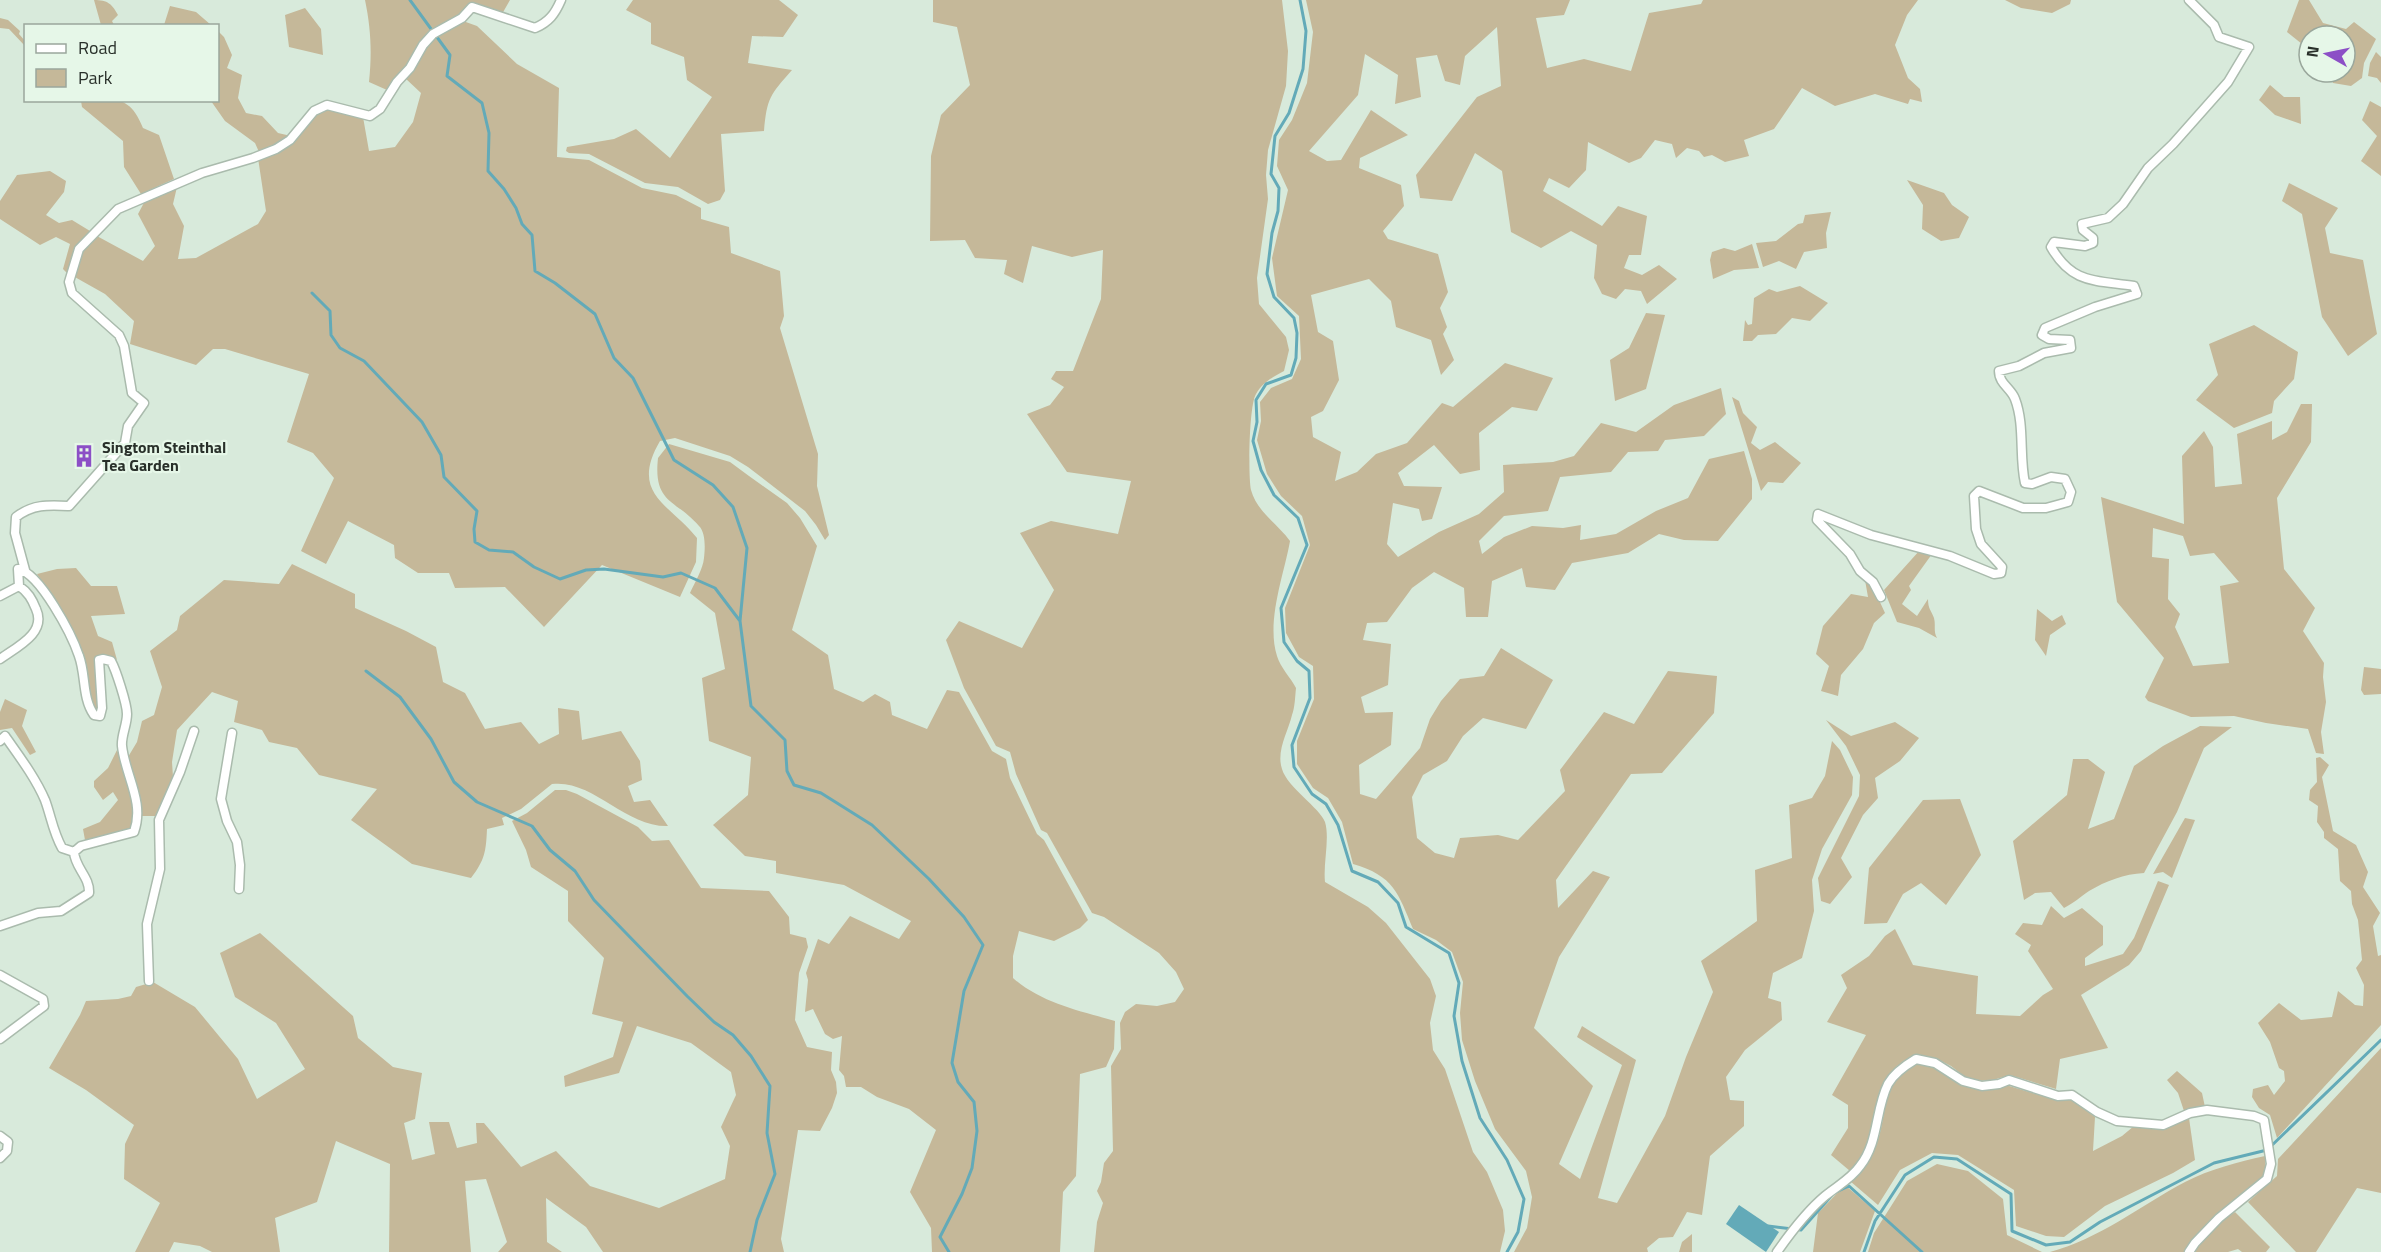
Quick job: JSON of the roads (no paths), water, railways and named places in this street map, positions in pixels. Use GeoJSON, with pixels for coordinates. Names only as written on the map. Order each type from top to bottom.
{"type":"FeatureCollection","features":[{"type":"Feature","properties":{"kind":"street"},"geometry":{"type":"LineString","coordinates":[[25,570],[15,533],[16,517],[27,509],[41,505],[69,506],[125,443],[128,426],[144,403],[132,393],[124,346],[119,335],[72,293],[69,282],[79,249],[92,234],[118,209],[202,172],[253,158],[276,148],[290,140],[314,111],[327,105],[370,116],[380,109],[397,82],[411,68],[423,45],[433,34],[462,18],[472,7],[535,28],[545,24],[556,13],[561,0]]}},
{"type":"Feature","properties":{"kind":"street"},"geometry":{"type":"LineString","coordinates":[[1881,597],[1873,582],[1860,571],[1851,554],[1817,520],[1818,514],[1871,535],[1950,556],[1994,574],[2001,573],[2002,567],[1981,544],[1976,529],[1974,496],[1979,491],[2023,508],[2046,508],[2068,502],[2071,492],[2065,479],[2051,477],[2032,484],[2025,483],[2021,465],[2020,432],[2015,398],[2000,378],[2000,372],[2019,366],[2044,353],[2071,348],[2070,340],[2049,339],[2042,335],[2045,328],[2095,307],[2137,294],[2133,286],[2077,276],[2060,262],[2051,247],[2054,242],[2085,246],[2093,243],[2093,238],[2083,230],[2082,224],[2108,218],[2123,204],[2148,168],[2174,144],[2228,82],[2249,47],[2218,37],[2214,25],[2189,0]]}},
{"type":"Feature","properties":{"kind":"street"},"geometry":{"type":"LineString","coordinates":[[19,586],[18,569],[25,570],[51,602],[79,657],[88,707],[94,715],[100,716],[102,708],[98,670],[99,660],[103,658],[111,661],[116,670],[127,713],[122,744],[135,789],[138,821],[134,832],[81,846],[74,852]]}},
{"type":"Feature","properties":{"kind":"street"},"geometry":{"type":"LineString","coordinates":[[0,596],[19,586]]}},
{"type":"Feature","properties":{"kind":"street"},"geometry":{"type":"LineString","coordinates":[[0,659],[28,639],[38,627],[39,615],[34,603],[27,591],[19,586]]}},
{"type":"Feature","properties":{"kind":"street"},"geometry":{"type":"LineString","coordinates":[[149,981],[147,924],[159,869],[159,820],[180,772],[194,731]]}},
{"type":"Feature","properties":{"kind":"street"},"geometry":{"type":"LineString","coordinates":[[232,733],[221,799],[227,821],[237,842],[240,865],[239,889]]}},
{"type":"Feature","properties":{"kind":"street"},"geometry":{"type":"LineString","coordinates":[[0,741],[5,736],[32,777],[44,799],[54,835],[62,848],[74,852]]}},
{"type":"Feature","properties":{"kind":"street"},"geometry":{"type":"LineString","coordinates":[[0,926],[38,913],[61,911],[89,893],[89,885],[75,861],[74,852]]}},
{"type":"Feature","properties":{"kind":"street"},"geometry":{"type":"LineString","coordinates":[[0,975],[43,999],[44,1006],[0,1040]]}},
{"type":"Feature","properties":{"kind":"street"},"geometry":{"type":"LineString","coordinates":[[1777,1252],[1796,1225],[1817,1203],[1846,1181],[1861,1166],[1874,1142],[1889,1083],[1902,1068],[1916,1059],[1935,1063],[1963,1081],[1982,1086],[2009,1080],[2058,1096],[2072,1095],[2097,1112],[2117,1121],[2163,1125],[2190,1113],[2207,1110],[2254,1116],[2264,1120],[2271,1164],[2267,1179],[2219,1218],[2189,1252]]}},
{"type":"Feature","properties":{"kind":"street"},"geometry":{"type":"LineString","coordinates":[[0,1136],[8,1142],[7,1151],[0,1158]]}},
{"type":"Feature","properties":{"kind":"water"},"geometry":{"type":"Polygon","coordinates":[[[1739,1205],[1779,1232],[1766,1252],[1726,1224],[1739,1205]]]}},
{"type":"Feature","properties":{"kind":"waterway"},"geometry":{"type":"LineString","coordinates":[[410,0],[450,55],[447,76],[482,103],[489,133],[488,171],[504,189],[516,208],[522,224],[532,235],[535,271],[555,283],[595,314],[614,358],[633,378],[674,460],[713,485],[733,507],[747,548],[740,621],[751,706],[785,740],[787,771],[794,785],[821,793],[872,825],[929,879],[964,917],[983,945],[964,991],[952,1063],[958,1082],[974,1102],[977,1131],[972,1168],[962,1194],[940,1237],[949,1252]]}},
{"type":"Feature","properties":{"kind":"waterway"},"geometry":{"type":"LineString","coordinates":[[1300,0],[1306,31],[1303,69],[1289,113],[1275,136],[1271,174],[1279,188],[1278,211],[1272,233],[1267,274],[1274,297],[1294,318],[1297,333],[1296,358],[1291,375],[1266,384],[1256,400],[1257,422],[1253,441],[1261,470],[1274,495],[1298,518],[1307,545],[1281,608],[1284,642],[1297,661],[1309,671],[1310,698],[1292,745],[1294,767],[1312,794],[1326,804],[1338,825],[1352,871],[1378,882],[1398,903],[1406,927],[1449,953],[1459,983],[1454,1016],[1462,1061],[1480,1118],[1507,1160],[1524,1199],[1518,1232],[1507,1252]]}},
{"type":"Feature","properties":{"kind":"waterway"},"geometry":{"type":"LineString","coordinates":[[312,293],[330,311],[331,335],[340,348],[364,361],[422,422],[441,455],[444,477],[477,511],[474,529],[475,542],[489,550],[513,552],[534,567],[560,579],[586,570],[604,569],[663,577],[681,573],[715,588],[740,621]]}},
{"type":"Feature","properties":{"kind":"waterway"},"geometry":{"type":"LineString","coordinates":[[366,671],[400,697],[431,739],[454,782],[477,802],[532,826],[550,850],[575,871],[594,900],[687,996],[714,1022],[733,1035],[751,1056],[770,1086],[767,1133],[775,1174],[757,1220],[750,1252]]}},
{"type":"Feature","properties":{"kind":"waterway"},"geometry":{"type":"LineString","coordinates":[[1864,1252],[1875,1221],[1905,1175],[1934,1157],[1957,1159],[2011,1194],[2012,1231],[2046,1245],[2070,1242],[2100,1222],[2214,1163],[2267,1150],[2381,1040]]}},
{"type":"Feature","properties":{"kind":"waterway"},"geometry":{"type":"LineString","coordinates":[[1768,1226],[1801,1230],[1834,1193],[1849,1186],[1922,1252]]}},
{"type":"Feature","properties":{"kind":"place","name":"Singtom Steinthal Tea Garden"},"geometry":{"type":"Point","coordinates":[84,456]}}]}
